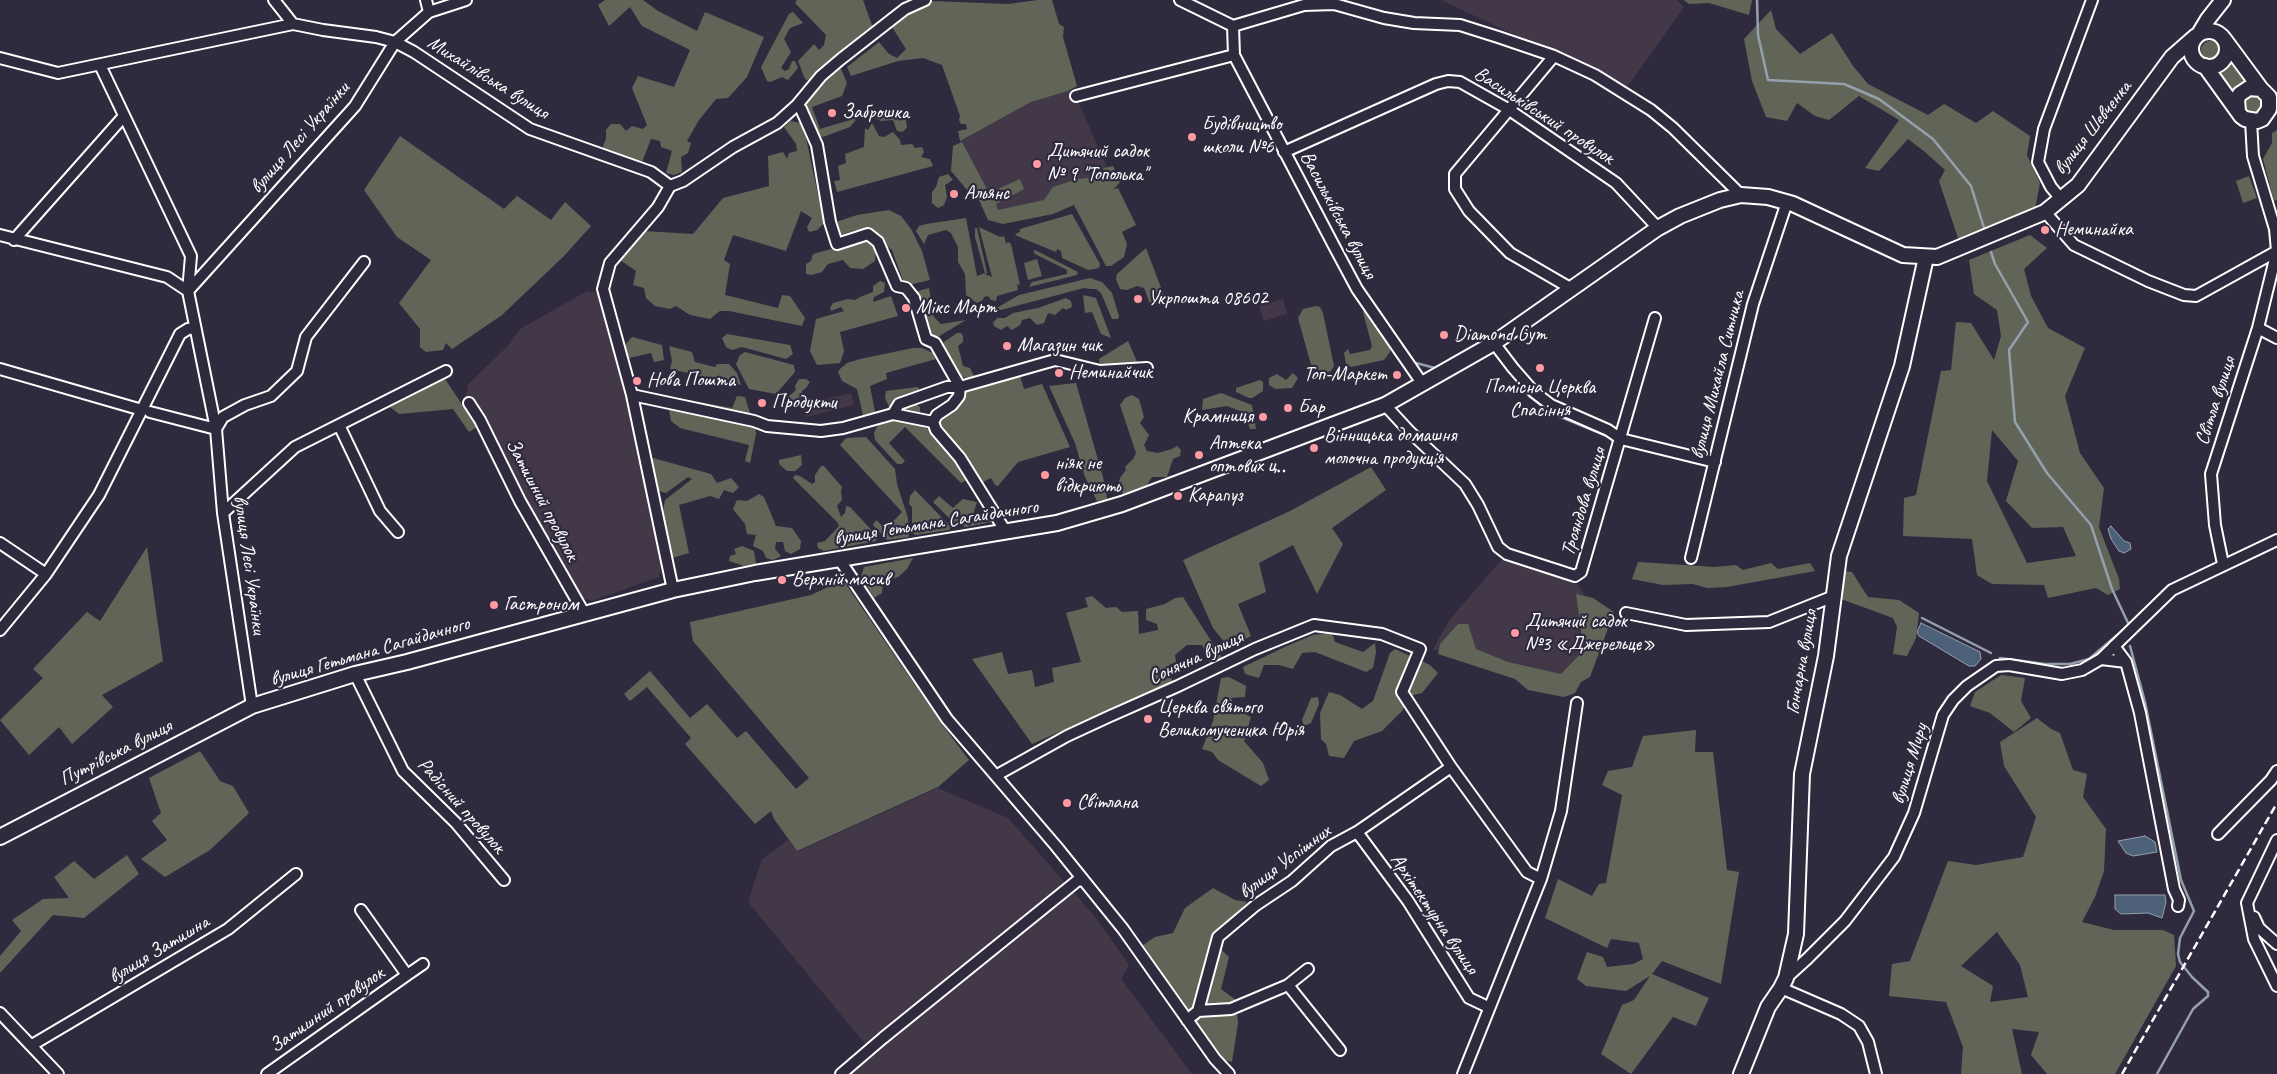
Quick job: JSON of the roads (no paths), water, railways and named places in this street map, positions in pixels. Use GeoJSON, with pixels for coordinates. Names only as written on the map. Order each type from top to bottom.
{"type":"FeatureCollection","features":[{"type":"Feature","properties":{"kind":"main road","name":"вулиця Шевченка"},"geometry":{"type":"LineString","coordinates":[[1926,257],[1937,257],[2045,212],[2078,185],[2172,57],[2198,35],[2208,18],[2220,4]]}},
{"type":"Feature","properties":{"kind":"main road","name":"вулиця Шевченка"},"geometry":{"type":"LineString","coordinates":[[2220,4],[2222,36]]}},
{"type":"Feature","properties":{"kind":"main road"},"geometry":{"type":"LineString","coordinates":[[2210,31],[2222,36],[2271,98],[2270,109],[2257,120],[2241,116],[2202,65],[2194,58],[2191,50],[2192,43],[2198,35],[2210,31]]}},
{"type":"Feature","properties":{"kind":"main road"},"geometry":{"type":"LineString","coordinates":[[2172,57],[2184,58],[2202,65],[2217,65],[2226,56],[2226,44],[2222,36]]}},
{"type":"Feature","properties":{"kind":"main road"},"geometry":{"type":"LineString","coordinates":[[2238,111],[2236,105],[2240,94],[2249,88],[2271,98]]}},
{"type":"Feature","properties":{"kind":"main road","name":"вулиця Гетьмана Сагайдачного"},"geometry":{"type":"LineString","coordinates":[[252,706],[355,674],[407,662],[673,590],[755,573],[1057,523],[1122,504],[1385,405],[1494,343],[1658,228],[1702,206],[1741,195],[1768,197],[1787,202],[1903,255],[1926,257]]}},
{"type":"Feature","properties":{"kind":"main road","name":"Гончарна вулиця"},"geometry":{"type":"LineString","coordinates":[[1742,1074],[1768,1007],[1784,983],[1796,934],[1802,774],[1826,656],[1839,556],[1902,366],[1926,257]]}},
{"type":"Feature","properties":{"kind":"main road","name":"Путрівська вулиця"},"geometry":{"type":"LineString","coordinates":[[0,837],[88,789],[252,706]]}},
{"type":"Feature","properties":{"kind":"street"},"geometry":{"type":"LineString","coordinates":[[274,0],[293,24]]}},
{"type":"Feature","properties":{"kind":"street"},"geometry":{"type":"LineString","coordinates":[[426,0],[429,12]]}},
{"type":"Feature","properties":{"kind":"street","name":"вулиця Лесі Українки"},"geometry":{"type":"LineString","coordinates":[[188,291],[355,106],[395,42],[429,12],[466,0]]}},
{"type":"Feature","properties":{"kind":"street"},"geometry":{"type":"LineString","coordinates":[[673,590],[632,395],[603,289],[610,263],[658,208],[670,186],[683,181],[733,147],[777,123],[797,106],[821,76],[841,59],[905,9],[925,0]]}},
{"type":"Feature","properties":{"kind":"street"},"geometry":{"type":"LineString","coordinates":[[1180,0],[1233,26],[1304,5],[1334,4],[1384,18],[1407,22],[1460,25],[1554,56],[1596,76],[1651,110],[1673,128],[1741,195]]}},
{"type":"Feature","properties":{"kind":"street"},"geometry":{"type":"LineString","coordinates":[[2061,199],[2051,187],[2038,162],[2044,129],[2092,0]]}},
{"type":"Feature","properties":{"kind":"street","name":"Михайлівська вулиця"},"geometry":{"type":"LineString","coordinates":[[0,58],[58,73],[293,24],[323,30],[362,34],[395,42],[442,70],[530,129],[651,172],[670,186]]}},
{"type":"Feature","properties":{"kind":"street","name":"Васильківська вулиця"},"geometry":{"type":"LineString","coordinates":[[1233,26],[1234,54],[1284,152],[1357,289],[1422,384]]}},
{"type":"Feature","properties":{"kind":"street"},"geometry":{"type":"LineString","coordinates":[[1076,96],[1234,54]]}},
{"type":"Feature","properties":{"kind":"street"},"geometry":{"type":"LineString","coordinates":[[1554,56],[1455,174],[1455,189],[1469,211],[1510,253],[1572,289]]}},
{"type":"Feature","properties":{"kind":"street","name":"вулиця Лесі Українки"},"geometry":{"type":"LineString","coordinates":[[100,65],[191,256],[188,291],[216,428],[223,513],[252,706]]}},
{"type":"Feature","properties":{"kind":"street","name":"Васильківський провулок"},"geometry":{"type":"LineString","coordinates":[[1284,152],[1436,84],[1448,81],[1460,82],[1508,109],[1616,183],[1658,228]]}},
{"type":"Feature","properties":{"kind":"street"},"geometry":{"type":"LineString","coordinates":[[797,106],[801,109],[816,141],[830,222],[837,244],[868,234],[878,242],[897,286],[906,288],[914,298],[926,339],[935,342],[960,387],[959,396],[952,405],[937,415],[933,422]]}},
{"type":"Feature","properties":{"kind":"street"},"geometry":{"type":"LineString","coordinates":[[14,240],[124,116]]}},
{"type":"Feature","properties":{"kind":"street","name":"Світла вулиця"},"geometry":{"type":"LineString","coordinates":[[2223,564],[2215,525],[2211,474],[2258,328],[2277,251],[2276,229],[2253,156],[2257,120]]}},
{"type":"Feature","properties":{"kind":"street","name":"вулиця Михайла Ситника"},"geometry":{"type":"LineString","coordinates":[[1691,558],[1753,304],[1787,202]]}},
{"type":"Feature","properties":{"kind":"street"},"geometry":{"type":"LineString","coordinates":[[2045,212],[2074,245],[2148,281],[2184,295],[2196,296],[2277,251]]}},
{"type":"Feature","properties":{"kind":"street"},"geometry":{"type":"LineString","coordinates":[[0,235],[167,277],[188,291]]}},
{"type":"Feature","properties":{"kind":"street"},"geometry":{"type":"LineString","coordinates":[[0,369],[146,411],[216,428],[223,417],[245,405],[271,396],[297,372],[306,336],[364,262]]}},
{"type":"Feature","properties":{"kind":"street","name":"Трояндова вулиця"},"geometry":{"type":"LineString","coordinates":[[1385,405],[1408,431],[1464,484],[1478,505],[1498,547],[1507,554],[1575,576],[1581,572],[1655,318]]}},
{"type":"Feature","properties":{"kind":"street"},"geometry":{"type":"LineString","coordinates":[[0,630],[46,574],[99,495],[146,411],[180,334],[188,329],[195,328]]}},
{"type":"Feature","properties":{"kind":"street"},"geometry":{"type":"LineString","coordinates":[[2258,328],[2277,338]]}},
{"type":"Feature","properties":{"kind":"street"},"geometry":{"type":"LineString","coordinates":[[1494,343],[1529,386],[1551,405],[1608,430],[1621,438],[1715,462]]}},
{"type":"Feature","properties":{"kind":"street"},"geometry":{"type":"LineString","coordinates":[[892,414],[899,404],[947,387],[960,387],[1056,360],[1100,371],[1147,368]]}},
{"type":"Feature","properties":{"kind":"street"},"geometry":{"type":"LineString","coordinates":[[223,513],[295,447],[446,371]]}},
{"type":"Feature","properties":{"kind":"street"},"geometry":{"type":"LineString","coordinates":[[632,395],[754,421],[767,426],[821,431],[842,428],[892,414],[933,422]]}},
{"type":"Feature","properties":{"kind":"street","name":"Затишний провулок"},"geometry":{"type":"LineString","coordinates":[[469,403],[480,420],[520,501],[584,613]]}},
{"type":"Feature","properties":{"kind":"street"},"geometry":{"type":"LineString","coordinates":[[933,422],[936,430],[960,458],[1006,532]]}},
{"type":"Feature","properties":{"kind":"street"},"geometry":{"type":"LineString","coordinates":[[339,425],[380,511],[398,532]]}},
{"type":"Feature","properties":{"kind":"street","name":"вулиця Миру"},"geometry":{"type":"LineString","coordinates":[[1784,983],[1845,921],[1894,857],[1914,813],[1943,715],[1953,700],[1967,686],[1996,666],[2009,665],[2062,674],[2082,670],[2101,659],[2172,590],[2223,564],[2277,540]]}},
{"type":"Feature","properties":{"kind":"street"},"geometry":{"type":"LineString","coordinates":[[0,543],[46,574]]}},
{"type":"Feature","properties":{"kind":"street"},"geometry":{"type":"LineString","coordinates":[[839,559],[948,719],[1123,929],[1215,1059],[1229,1074]]}},
{"type":"Feature","properties":{"kind":"street"},"geometry":{"type":"LineString","coordinates":[[1626,613],[1686,625],[1769,622],[1834,596]]}},
{"type":"Feature","properties":{"kind":"street","name":"Сонячна вулиця"},"geometry":{"type":"LineString","coordinates":[[996,775],[1108,717],[1255,649],[1314,625],[1382,634],[1420,649],[1402,692],[1451,767]]}},
{"type":"Feature","properties":{"kind":"street"},"geometry":{"type":"LineString","coordinates":[[2114,646],[2126,662],[2140,713],[2174,889],[2179,900],[2178,906]]}},
{"type":"Feature","properties":{"kind":"street"},"geometry":{"type":"LineString","coordinates":[[2101,659],[2126,662]]}},
{"type":"Feature","properties":{"kind":"street","name":"Радісний провулок"},"geometry":{"type":"LineString","coordinates":[[355,674],[403,772],[456,823],[504,880]]}},
{"type":"Feature","properties":{"kind":"street","name":"Архітектурна вулиця"},"geometry":{"type":"LineString","coordinates":[[1463,1074],[1488,1007],[1530,911],[1541,879],[1561,812],[1577,703]]}},
{"type":"Feature","properties":{"kind":"street"},"geometry":{"type":"LineString","coordinates":[[1451,767],[1528,872],[1541,879]]}},
{"type":"Feature","properties":{"kind":"street","name":"вулиця Успішних"},"geometry":{"type":"LineString","coordinates":[[1198,1012],[1218,937],[1256,905],[1292,880],[1331,846],[1356,832],[1451,767]]}},
{"type":"Feature","properties":{"kind":"street"},"geometry":{"type":"LineString","coordinates":[[2218,834],[2271,780],[2277,771]]}},
{"type":"Feature","properties":{"kind":"street","name":"Архітектурна вулиця"},"geometry":{"type":"LineString","coordinates":[[1356,832],[1408,901],[1469,998],[1488,1007]]}},
{"type":"Feature","properties":{"kind":"street"},"geometry":{"type":"LineString","coordinates":[[2277,840],[2247,903],[2254,939],[2277,986]]}},
{"type":"Feature","properties":{"kind":"street","name":"вулиця Затишна"},"geometry":{"type":"LineString","coordinates":[[32,1045],[228,930],[296,874]]}},
{"type":"Feature","properties":{"kind":"street"},"geometry":{"type":"LineString","coordinates":[[841,1074],[1076,881],[1083,880]]}},
{"type":"Feature","properties":{"kind":"street"},"geometry":{"type":"LineString","coordinates":[[2247,903],[2259,928],[2277,944]]}},
{"type":"Feature","properties":{"kind":"street"},"geometry":{"type":"LineString","coordinates":[[361,910],[407,975],[423,964]]}},
{"type":"Feature","properties":{"kind":"street"},"geometry":{"type":"LineString","coordinates":[[1187,1020],[1198,1012],[1231,1009],[1288,985],[1308,969]]}},
{"type":"Feature","properties":{"kind":"street","name":"Затишний провулок"},"geometry":{"type":"LineString","coordinates":[[267,1074],[407,975]]}},
{"type":"Feature","properties":{"kind":"street"},"geometry":{"type":"LineString","coordinates":[[1784,983],[1841,1014],[1858,1026],[1868,1042],[1876,1074]]}},
{"type":"Feature","properties":{"kind":"street"},"geometry":{"type":"LineString","coordinates":[[1288,985],[1340,1050]]}},
{"type":"Feature","properties":{"kind":"street"},"geometry":{"type":"LineString","coordinates":[[0,1013],[58,1074]]}},
{"type":"Feature","properties":{"kind":"water"},"geometry":{"type":"Polygon","coordinates":[[[2111,526],[2124,541],[2130,543],[2131,549],[2124,553],[2119,551],[2111,539],[2108,529],[2111,526]]]}},
{"type":"Feature","properties":{"kind":"water"},"geometry":{"type":"Polygon","coordinates":[[[1921,623],[1980,652],[1981,659],[1975,666],[1969,666],[1919,636],[1917,632],[1921,623]]]}},
{"type":"Feature","properties":{"kind":"water"},"geometry":{"type":"Polygon","coordinates":[[[2145,836],[2155,842],[2157,852],[2133,856],[2126,853],[2118,841],[2145,836]]]}},
{"type":"Feature","properties":{"kind":"water"},"geometry":{"type":"Polygon","coordinates":[[[2115,895],[2165,895],[2166,902],[2162,918],[2148,913],[2121,914],[2115,909],[2115,895]]]}},
{"type":"Feature","properties":{"kind":"waterway"},"geometry":{"type":"LineString","coordinates":[[1757,0],[1758,35],[1768,80],[1844,84],[1879,99],[1933,139],[1971,186],[1985,231]]}},
{"type":"Feature","properties":{"kind":"waterway"},"geometry":{"type":"LineString","coordinates":[[1991,252],[1995,264],[2028,322],[2009,350],[2015,422],[2047,473],[2091,525],[2112,589],[2129,625],[2089,659],[2070,664],[2045,664],[2000,658]]}},
{"type":"Feature","properties":{"kind":"waterway"},"geometry":{"type":"LineString","coordinates":[[1496,355],[1506,367]]}},
{"type":"Feature","properties":{"kind":"waterway"},"geometry":{"type":"LineString","coordinates":[[1416,363],[1435,368]]}},
{"type":"Feature","properties":{"kind":"waterway"},"geometry":{"type":"LineString","coordinates":[[1510,371],[1529,396],[1551,413],[1612,438],[1614,445]]}},
{"type":"Feature","properties":{"kind":"waterway"},"geometry":{"type":"LineString","coordinates":[[1922,618],[1991,653]]}},
{"type":"Feature","properties":{"kind":"waterway"},"geometry":{"type":"LineString","coordinates":[[2130,646],[2145,702],[2181,880],[2194,911],[2180,938],[2178,954],[2180,962],[2208,992],[2208,996],[2193,1009],[2157,1074]]}},
{"type":"Feature","properties":{"kind":"railway"},"geometry":{"type":"LineString","coordinates":[[2122,1074],[2277,803]]}},
{"type":"Feature","properties":{"kind":"place","name":"Заброшка"},"geometry":{"type":"Point","coordinates":[832,113]}},
{"type":"Feature","properties":{"kind":"place","name":"Будівництво школи №6"},"geometry":{"type":"Point","coordinates":[1192,137]}},
{"type":"Feature","properties":{"kind":"place","name":"Дитячий садок № 9 \"Тополька\""},"geometry":{"type":"Point","coordinates":[1037,164]}},
{"type":"Feature","properties":{"kind":"place","name":"Альянс"},"geometry":{"type":"Point","coordinates":[954,194]}},
{"type":"Feature","properties":{"kind":"place","name":"Неминайка"},"geometry":{"type":"Point","coordinates":[2045,230]}},
{"type":"Feature","properties":{"kind":"place","name":"Укрпошта 08602"},"geometry":{"type":"Point","coordinates":[1138,299]}},
{"type":"Feature","properties":{"kind":"place","name":"Мікс Март"},"geometry":{"type":"Point","coordinates":[906,308]}},
{"type":"Feature","properties":{"kind":"place","name":"Diamond Gym"},"geometry":{"type":"Point","coordinates":[1444,335]}},
{"type":"Feature","properties":{"kind":"place","name":"Магазин чик"},"geometry":{"type":"Point","coordinates":[1007,346]}},
{"type":"Feature","properties":{"kind":"place","name":"Помісна Церква Спасіння"},"geometry":{"type":"Point","coordinates":[1540,368]}},
{"type":"Feature","properties":{"kind":"place","name":"Неминайчик"},"geometry":{"type":"Point","coordinates":[1059,373]}},
{"type":"Feature","properties":{"kind":"place","name":"Топ-Маркет"},"geometry":{"type":"Point","coordinates":[1397,375]}},
{"type":"Feature","properties":{"kind":"place","name":"Нова Пошта"},"geometry":{"type":"Point","coordinates":[637,381]}},
{"type":"Feature","properties":{"kind":"place","name":"Продукти"},"geometry":{"type":"Point","coordinates":[762,403]}},
{"type":"Feature","properties":{"kind":"place","name":"Бар"},"geometry":{"type":"Point","coordinates":[1288,408]}},
{"type":"Feature","properties":{"kind":"place","name":"Крамниця"},"geometry":{"type":"Point","coordinates":[1263,417]}},
{"type":"Feature","properties":{"kind":"place","name":"Вінницька домашня молочна продукція"},"geometry":{"type":"Point","coordinates":[1314,448]}},
{"type":"Feature","properties":{"kind":"place","name":"Аптека оптових ц‥"},"geometry":{"type":"Point","coordinates":[1199,455]}},
{"type":"Feature","properties":{"kind":"place","name":"ніяк не відкриють"},"geometry":{"type":"Point","coordinates":[1045,475]}},
{"type":"Feature","properties":{"kind":"place","name":"Карапуз"},"geometry":{"type":"Point","coordinates":[1178,496]}},
{"type":"Feature","properties":{"kind":"place","name":"Верхній масив"},"geometry":{"type":"Point","coordinates":[782,580]}},
{"type":"Feature","properties":{"kind":"place","name":"Гастроном"},"geometry":{"type":"Point","coordinates":[494,605]}},
{"type":"Feature","properties":{"kind":"place","name":"Дитячий садок №3 «Джерельце»"},"geometry":{"type":"Point","coordinates":[1515,633]}},
{"type":"Feature","properties":{"kind":"place","name":"Церква святого Великомученика Юрія"},"geometry":{"type":"Point","coordinates":[1148,719]}},
{"type":"Feature","properties":{"kind":"place","name":"Світлана"},"geometry":{"type":"Point","coordinates":[1067,803]}}]}
